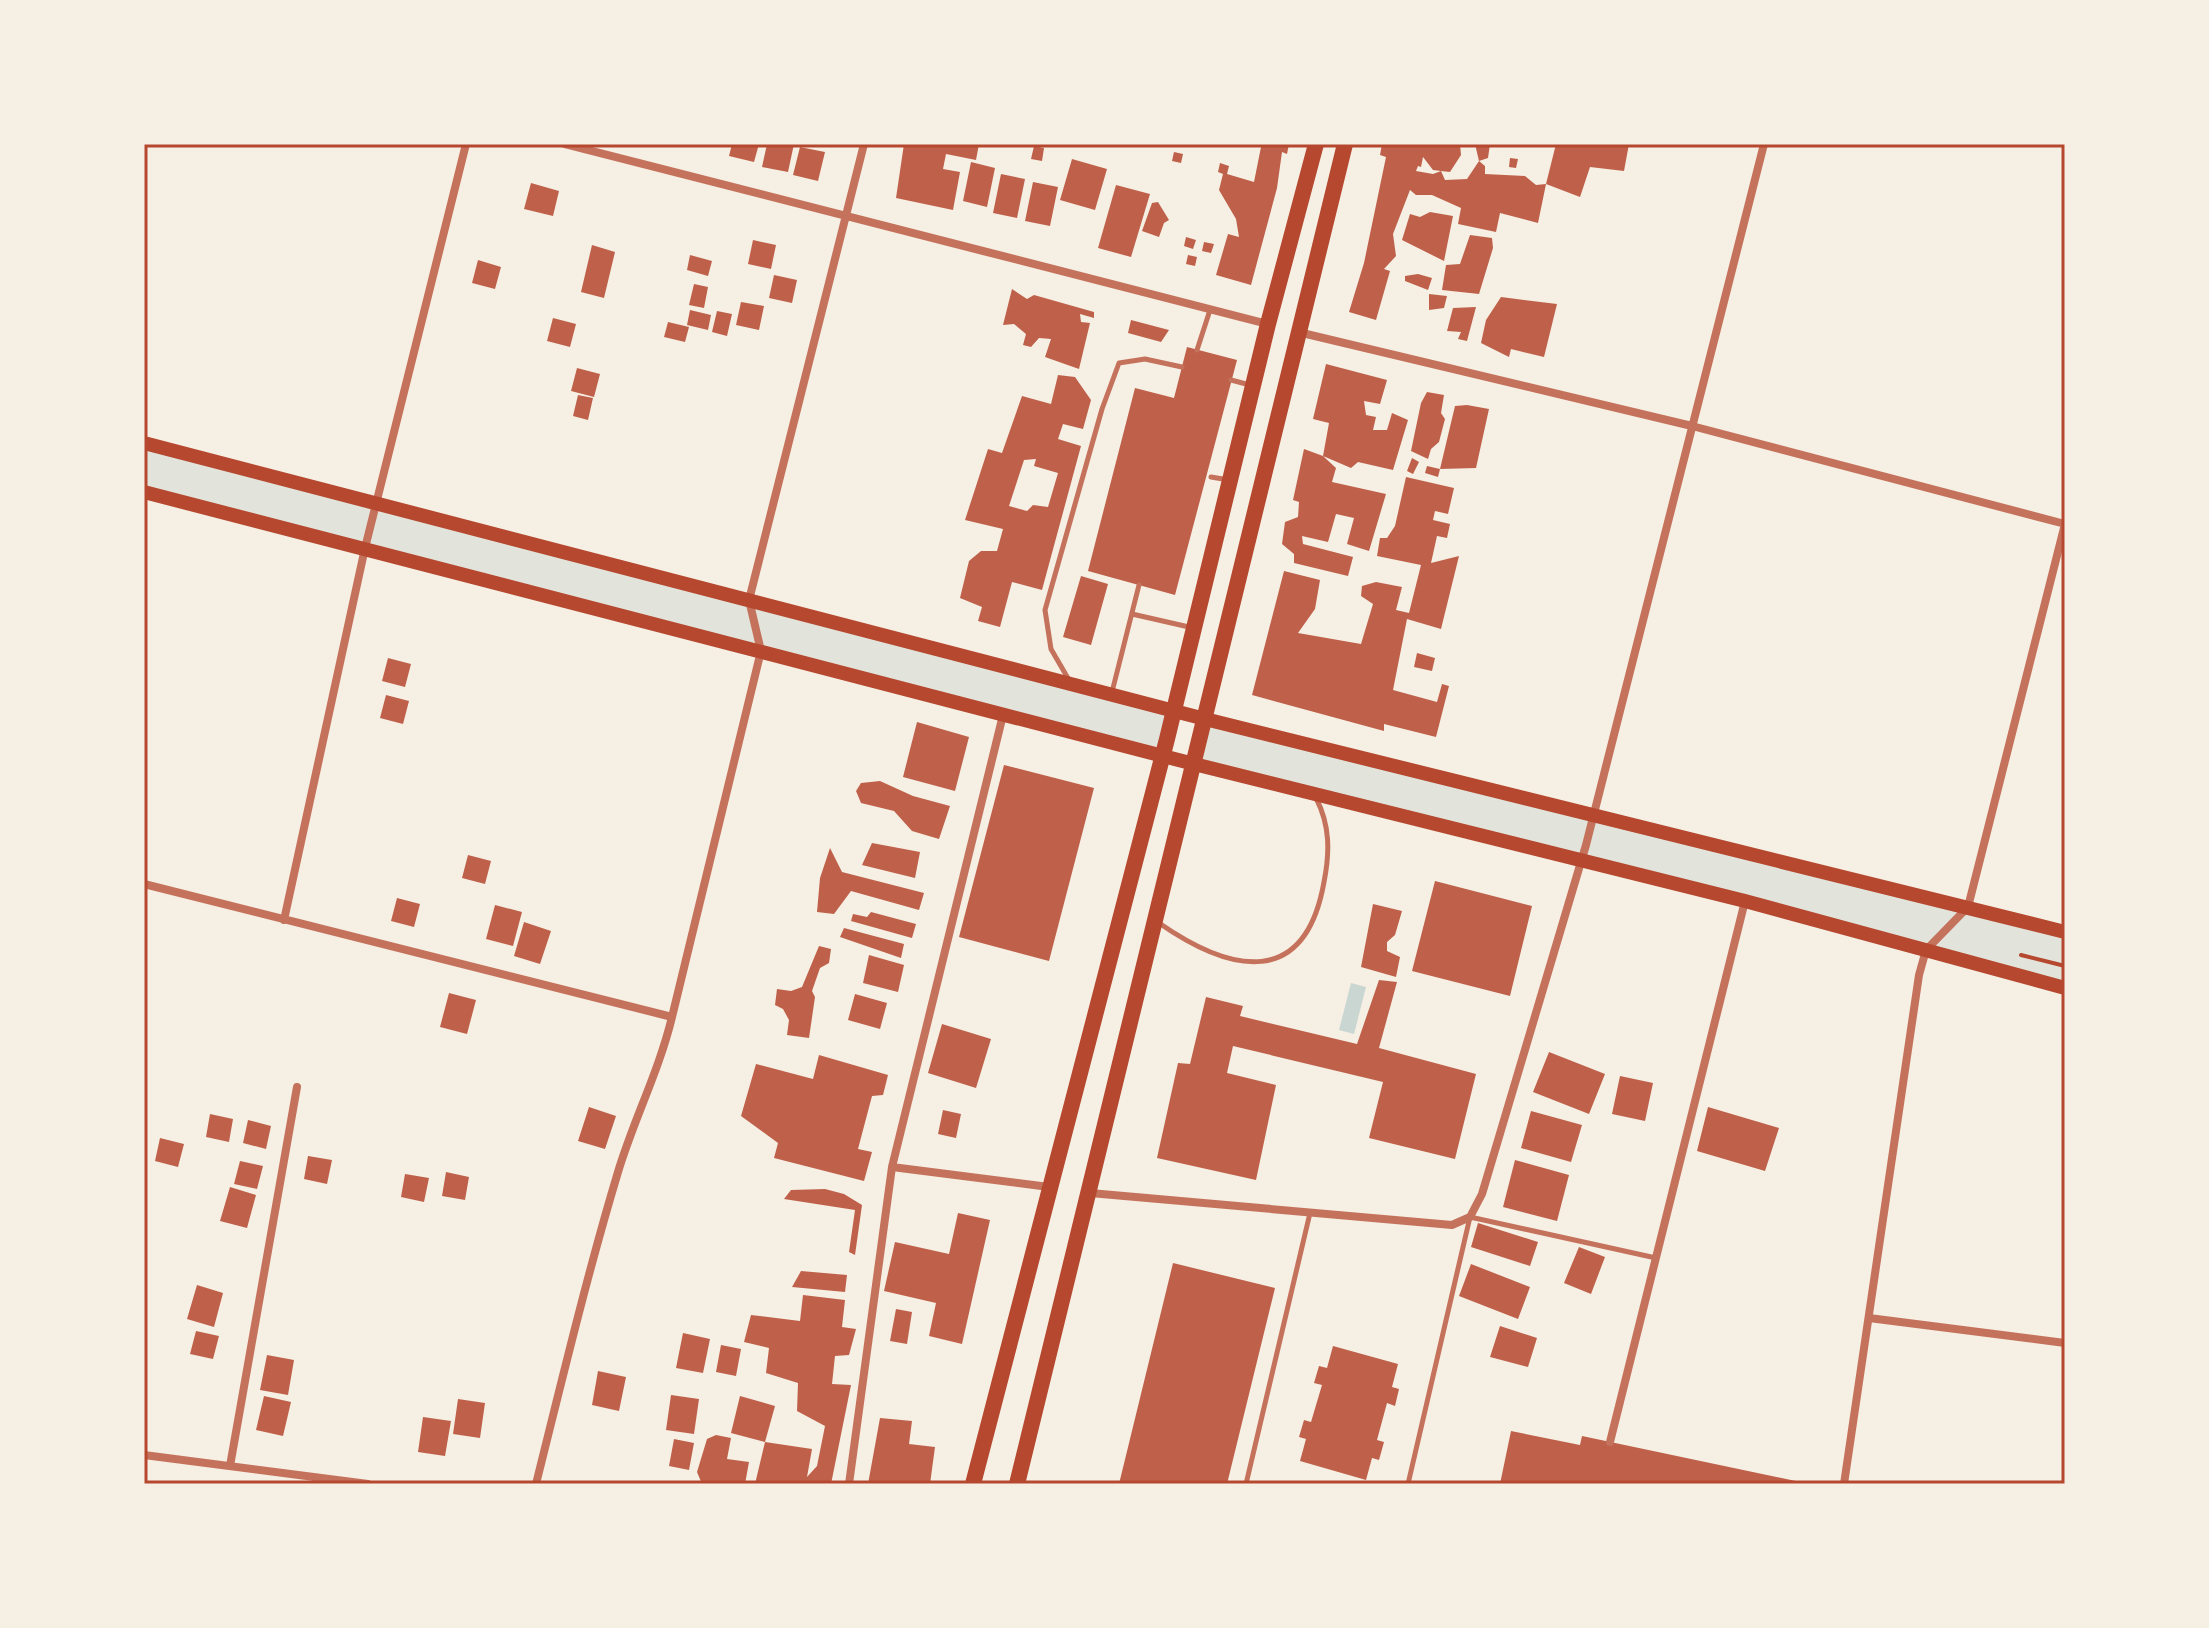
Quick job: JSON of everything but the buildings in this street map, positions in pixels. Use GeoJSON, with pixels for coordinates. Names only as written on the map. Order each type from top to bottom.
{"type":"FeatureCollection","features":[{"type":"Feature","properties":{"kind":"main road"},"geometry":{"type":"LineString","coordinates":[[973,1484],[1174,711],[1268,324],[1316,144]]}},
{"type":"Feature","properties":{"kind":"main road"},"geometry":{"type":"LineString","coordinates":[[1017,1484],[1345,144]]}},
{"type":"Feature","properties":{"kind":"main road"},"geometry":{"type":"LineString","coordinates":[[144,443],[1205,719],[2065,932]]}},
{"type":"Feature","properties":{"kind":"main road"},"geometry":{"type":"LineString","coordinates":[[144,492],[1162,756],[1745,901],[2065,988]]}},
{"type":"Feature","properties":{"kind":"street"},"geometry":{"type":"LineString","coordinates":[[284,920],[365,548],[466,144]]}},
{"type":"Feature","properties":{"kind":"street"},"geometry":{"type":"LineString","coordinates":[[565,144],[1268,324]]}},
{"type":"Feature","properties":{"kind":"street"},"geometry":{"type":"LineString","coordinates":[[536,1484],[595,1249],[626,1148],[662,1061],[761,651],[749,600],[864,144]]}},
{"type":"Feature","properties":{"kind":"street"},"geometry":{"type":"LineString","coordinates":[[1090,1193],[1452,1225],[1470,1217],[1482,1194],[1582,859],[1764,144]]}},
{"type":"Feature","properties":{"kind":"street"},"geometry":{"type":"LineString","coordinates":[[1297,332],[1692,426],[2065,524],[1968,907],[1926,950],[1844,1484]]}},
{"type":"Feature","properties":{"kind":"street"},"geometry":{"type":"LineString","coordinates":[[849,1484],[892,1167],[1003,715]]}},
{"type":"Feature","properties":{"kind":"street"},"geometry":{"type":"LineString","coordinates":[[144,884],[672,1017]]}},
{"type":"Feature","properties":{"kind":"street"},"geometry":{"type":"LineString","coordinates":[[1610,1442],[1745,901]]}},
{"type":"Feature","properties":{"kind":"street"},"geometry":{"type":"LineString","coordinates":[[230,1466],[297,1087]]}},
{"type":"Feature","properties":{"kind":"street"},"geometry":{"type":"LineString","coordinates":[[892,1167],[1049,1187]]}},
{"type":"Feature","properties":{"kind":"street"},"geometry":{"type":"LineString","coordinates":[[1869,1318],[2065,1343]]}},
{"type":"Feature","properties":{"kind":"street"},"geometry":{"type":"LineString","coordinates":[[144,1455],[368,1484]]}},
{"type":"Feature","properties":{"kind":"lane"},"geometry":{"type":"LineString","coordinates":[[1197,350],[1210,310]]}},
{"type":"Feature","properties":{"kind":"lane"},"geometry":{"type":"LineString","coordinates":[[1072,684],[1051,649],[1045,610],[1102,409],[1119,363],[1145,359],[1182,367]]}},
{"type":"Feature","properties":{"kind":"lane"},"geometry":{"type":"LineString","coordinates":[[1231,380],[1253,385]]}},
{"type":"Feature","properties":{"kind":"lane"},"geometry":{"type":"LineString","coordinates":[[1211,477],[1230,480]]}},
{"type":"Feature","properties":{"kind":"lane"},"geometry":{"type":"LineString","coordinates":[[1112,693],[1139,585]]}},
{"type":"Feature","properties":{"kind":"lane"},"geometry":{"type":"LineString","coordinates":[[1132,614],[1194,628]]}},
{"type":"Feature","properties":{"kind":"lane"},"geometry":{"type":"LineString","coordinates":[[1156,921],[1189,944],[1230,959],[1268,962],[1287,956],[1304,941],[1320,906],[1329,857],[1325,817],[1314,794]]}},
{"type":"Feature","properties":{"kind":"lane"},"geometry":{"type":"LineString","coordinates":[[1246,1484],[1310,1212]]}},
{"type":"Feature","properties":{"kind":"lane"},"geometry":{"type":"LineString","coordinates":[[1408,1484],[1470,1217],[1657,1259]]}},
{"type":"Feature","properties":{"kind":"shaded area"},"geometry":{"type":"Polygon","coordinates":[[[144,443],[1174,711],[1162,756],[144,492],[144,443]]]}},
{"type":"Feature","properties":{"kind":"shaded area"},"geometry":{"type":"Polygon","coordinates":[[[1205,719],[2065,932],[2065,988],[1194,764],[1205,719]]]}},
{"type":"Feature","properties":{"kind":"shaded area"},"geometry":{"type":"Polygon","coordinates":[[[1351,983],[1366,987],[1354,1034],[1339,1030],[1351,983]]]}}]}
